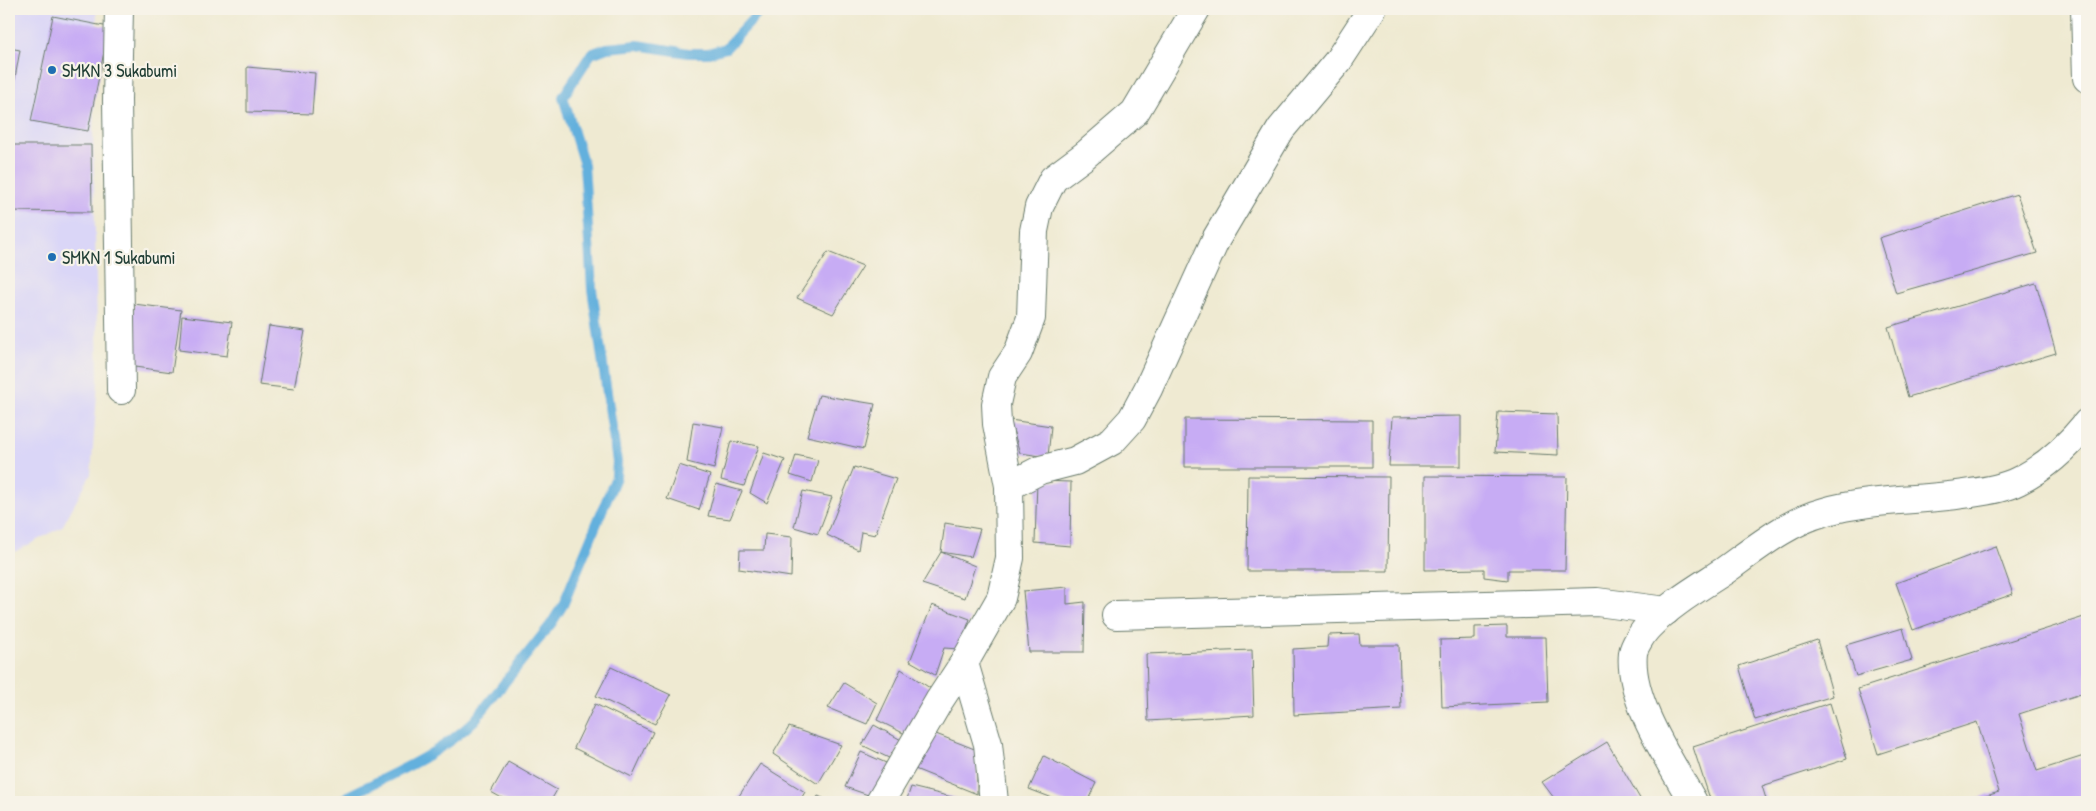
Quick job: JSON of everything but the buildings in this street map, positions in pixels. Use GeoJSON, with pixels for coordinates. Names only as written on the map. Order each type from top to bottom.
{"type":"FeatureCollection","features":[{"type":"Feature","properties":{"kind":"street"},"geometry":{"type":"LineString","coordinates":[[119,9],[117,100],[121,390]]}},
{"type":"Feature","properties":{"kind":"street"},"geometry":{"type":"LineString","coordinates":[[880,802],[939,701],[964,664],[1001,598],[1006,583],[1010,558],[1009,486],[997,424],[996,404],[1002,377],[1018,353],[1031,318],[1034,230],[1038,207],[1053,179],[1084,156],[1135,112],[1196,9]]}},
{"type":"Feature","properties":{"kind":"street"},"geometry":{"type":"LineString","coordinates":[[1009,486],[1040,470],[1075,461],[1112,441],[1132,419],[1216,239],[1282,129],[1338,61],[1372,9]]}},
{"type":"Feature","properties":{"kind":"street"},"geometry":{"type":"LineString","coordinates":[[2085,9],[2087,78]]}},
{"type":"Feature","properties":{"kind":"street"},"geometry":{"type":"LineString","coordinates":[[1693,802],[1644,713],[1634,678],[1633,652],[1646,628],[1666,611],[1789,526],[1824,512],[1858,505],[1956,496],[1990,490],[2018,481],[2046,463],[2073,440],[2087,423]]}},
{"type":"Feature","properties":{"kind":"street"},"geometry":{"type":"LineString","coordinates":[[1116,615],[1597,602],[1666,611]]}},
{"type":"Feature","properties":{"kind":"street"},"geometry":{"type":"LineString","coordinates":[[964,664],[988,744],[994,802]]}},
{"type":"Feature","properties":{"kind":"shaded area","name":"SMKN 1 Sukabumi"},"geometry":{"type":"Polygon","coordinates":[[[9,9],[97,9],[93,131],[98,380],[91,474],[62,527],[9,555],[9,9]]]}},
{"type":"Feature","properties":{"kind":"waterway"},"geometry":{"type":"LineString","coordinates":[[340,802],[348,796],[431,754],[475,720],[551,624],[563,605],[616,477],[617,462],[592,289],[584,165],[563,97],[591,54],[607,48],[638,45],[688,53],[708,53],[726,48],[762,9]]}},
{"type":"Feature","properties":{"kind":"place","name":"SMKN 3 Sukabumi"},"geometry":{"type":"Point","coordinates":[52,70]}},
{"type":"Feature","properties":{"kind":"place","name":"SMKN 1 Sukabumi"},"geometry":{"type":"Point","coordinates":[52,257]}}]}
